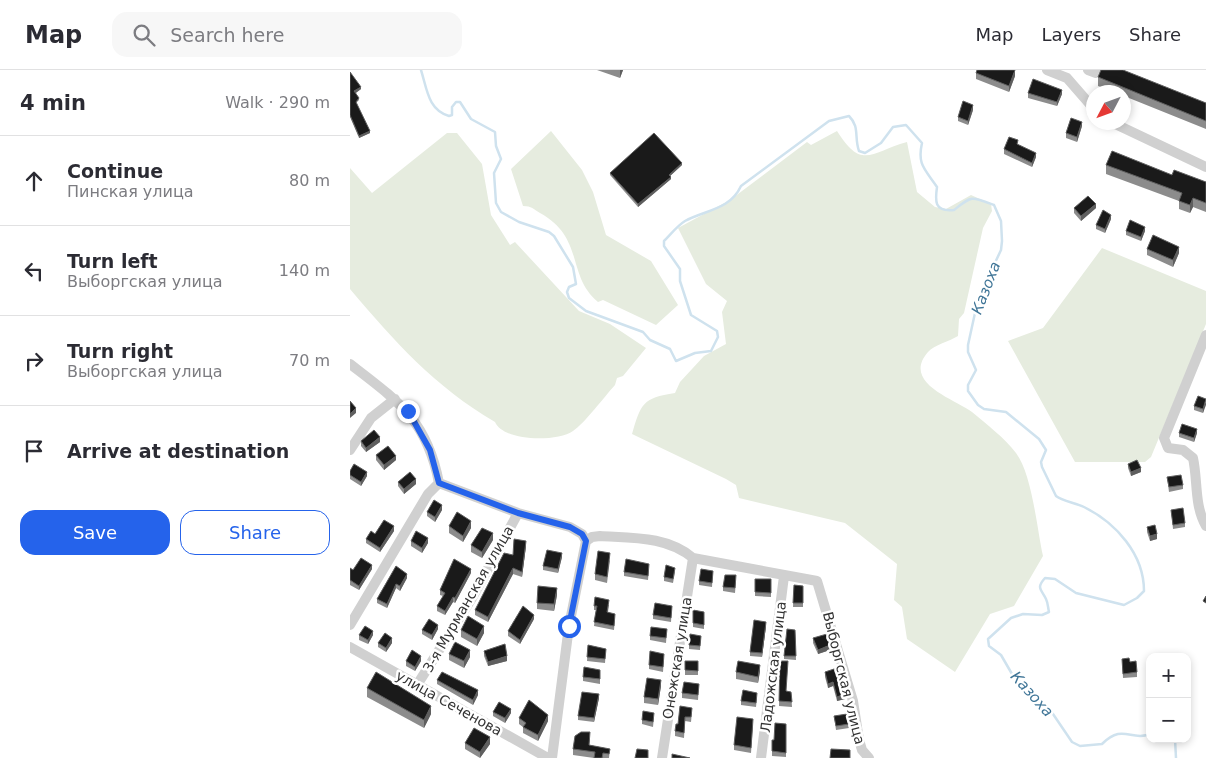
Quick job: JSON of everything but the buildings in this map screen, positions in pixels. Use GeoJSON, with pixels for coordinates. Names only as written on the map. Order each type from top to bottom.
{"type":"FeatureCollection","features":[{"type":"Feature","properties":{"kind":"street"},"geometry":{"type":"LineString","coordinates":[[1047,70],[1069,74],[1086,98]]}},
{"type":"Feature","properties":{"kind":"street"},"geometry":{"type":"LineString","coordinates":[[1088,70],[1096,73],[1097,70]]}},
{"type":"Feature","properties":{"kind":"street"},"geometry":{"type":"LineString","coordinates":[[1128,130],[1206,167]]}},
{"type":"Feature","properties":{"kind":"street"},"geometry":{"type":"LineString","coordinates":[[1206,335],[1164,438],[1168,448],[1183,450],[1193,458],[1198,506],[1200,516],[1206,526]]}},
{"type":"Feature","properties":{"kind":"street"},"geometry":{"type":"LineString","coordinates":[[350,364],[396,399],[408,411],[423,435],[435,466],[439,483]]}},
{"type":"Feature","properties":{"kind":"street"},"geometry":{"type":"LineString","coordinates":[[350,450],[371,418],[396,399]]}},
{"type":"Feature","properties":{"kind":"street"},"geometry":{"type":"LineString","coordinates":[[439,483],[518,513],[570,527],[582,534],[586,541],[569,626],[550,758]]}},
{"type":"Feature","properties":{"kind":"street"},"geometry":{"type":"LineString","coordinates":[[350,625],[428,494],[439,483]]}},
{"type":"Feature","properties":{"kind":"street","name":"3-я Мурманская улица"},"geometry":{"type":"LineString","coordinates":[[417,685],[472,598],[518,513]]}},
{"type":"Feature","properties":{"kind":"street","name":"Выборгская улица"},"geometry":{"type":"LineString","coordinates":[[586,541],[592,537],[600,536],[655,540],[683,549],[693,558],[763,570],[817,582],[853,701],[859,740],[862,750],[869,758]]}},
{"type":"Feature","properties":{"kind":"street","name":"Онежская улица"},"geometry":{"type":"LineString","coordinates":[[662,758],[693,558]]}},
{"type":"Feature","properties":{"kind":"street","name":"Ладожская улица"},"geometry":{"type":"LineString","coordinates":[[761,758],[784,576]]}},
{"type":"Feature","properties":{"kind":"street","name":"улица Сеченова"},"geometry":{"type":"LineString","coordinates":[[350,647],[550,758]]}},
{"type":"Feature","properties":{"kind":"shaded area"},"geometry":{"type":"Polygon","coordinates":[[[551,131],[582,170],[593,192],[606,235],[651,261],[678,305],[656,325],[603,300],[598,302],[588,291],[582,280],[570,245],[564,234],[554,223],[540,213],[530,207],[523,206],[511,169],[551,131]]]}},
{"type":"Feature","properties":{"kind":"shaded area"},"geometry":{"type":"Polygon","coordinates":[[[837,131],[853,151],[861,155],[876,153],[907,142],[917,192],[935,207],[946,209],[971,195],[991,204],[992,211],[983,228],[964,313],[959,319],[958,336],[934,347],[928,352],[921,363],[921,373],[934,389],[972,412],[1001,437],[1012,447],[1022,462],[1030,488],[1043,556],[1014,606],[990,614],[955,672],[907,639],[902,607],[894,600],[897,564],[845,523],[739,498],[736,485],[726,479],[632,434],[644,404],[656,397],[675,393],[680,382],[704,356],[726,344],[722,312],[727,301],[706,284],[678,228],[730,200],[807,142],[811,145],[837,131]]]}},
{"type":"Feature","properties":{"kind":"shaded area"},"geometry":{"type":"Polygon","coordinates":[[[447,133],[457,133],[482,164],[491,215],[510,245],[515,242],[579,311],[610,324],[646,348],[623,376],[617,378],[615,385],[583,422],[565,435],[544,438],[519,437],[500,429],[495,422],[453,394],[416,362],[350,289],[350,168],[372,193],[447,133]]]}},
{"type":"Feature","properties":{"kind":"shaded area"},"geometry":{"type":"Polygon","coordinates":[[[1102,248],[1206,291],[1206,324],[1151,457],[1145,462],[1075,462],[1008,341],[1043,328],[1102,248]]]}},
{"type":"Feature","properties":{"kind":"waterway","name":"Казоха"},"geometry":{"type":"LineString","coordinates":[[421,70],[429,98],[437,109],[449,116],[452,115],[452,107],[456,102],[460,102],[471,119],[495,132],[496,146],[501,159],[494,173],[496,203],[501,212],[519,222],[549,232],[554,236],[573,267],[576,284],[569,287],[567,292],[569,298],[586,311],[643,332],[650,340],[670,349],[676,361],[695,353],[711,351],[718,337],[717,331],[691,315],[680,281],[680,269],[664,246],[664,241],[685,221],[724,205],[736,194],[741,186],[829,121],[849,116],[856,128],[859,151],[865,153],[881,143],[893,127],[906,125],[922,143],[921,162],[937,187],[936,201],[939,207],[954,210],[964,202],[972,199],[994,205],[1001,221],[1001,250],[993,267],[990,285],[975,313],[968,352],[976,370],[968,385],[968,391],[978,405],[984,409],[1006,412],[1039,439],[1046,450],[1041,462],[1042,467],[1056,496],[1084,507],[1117,531],[1126,541],[1139,565],[1143,577],[1144,591],[1137,598],[1124,605],[1076,593],[1055,579],[1045,578],[1040,588],[1047,601],[1049,612],[1042,615],[1023,614],[1011,618],[988,639],[989,646],[1001,655],[1012,674],[1053,714],[1072,742],[1080,746],[1102,744],[1115,735],[1146,735]]}},
{"type":"Feature","properties":{"kind":"waterway","name":"Казоха"},"geometry":{"type":"LineString","coordinates":[[1175,743],[1176,758]]}},
{"type":"Feature","properties":{"kind":"route"},"geometry":{"type":"LineString","coordinates":[[408,411],[430,450],[439,483],[518,513],[570,527],[582,534],[586,541],[569,626]]}}]}
